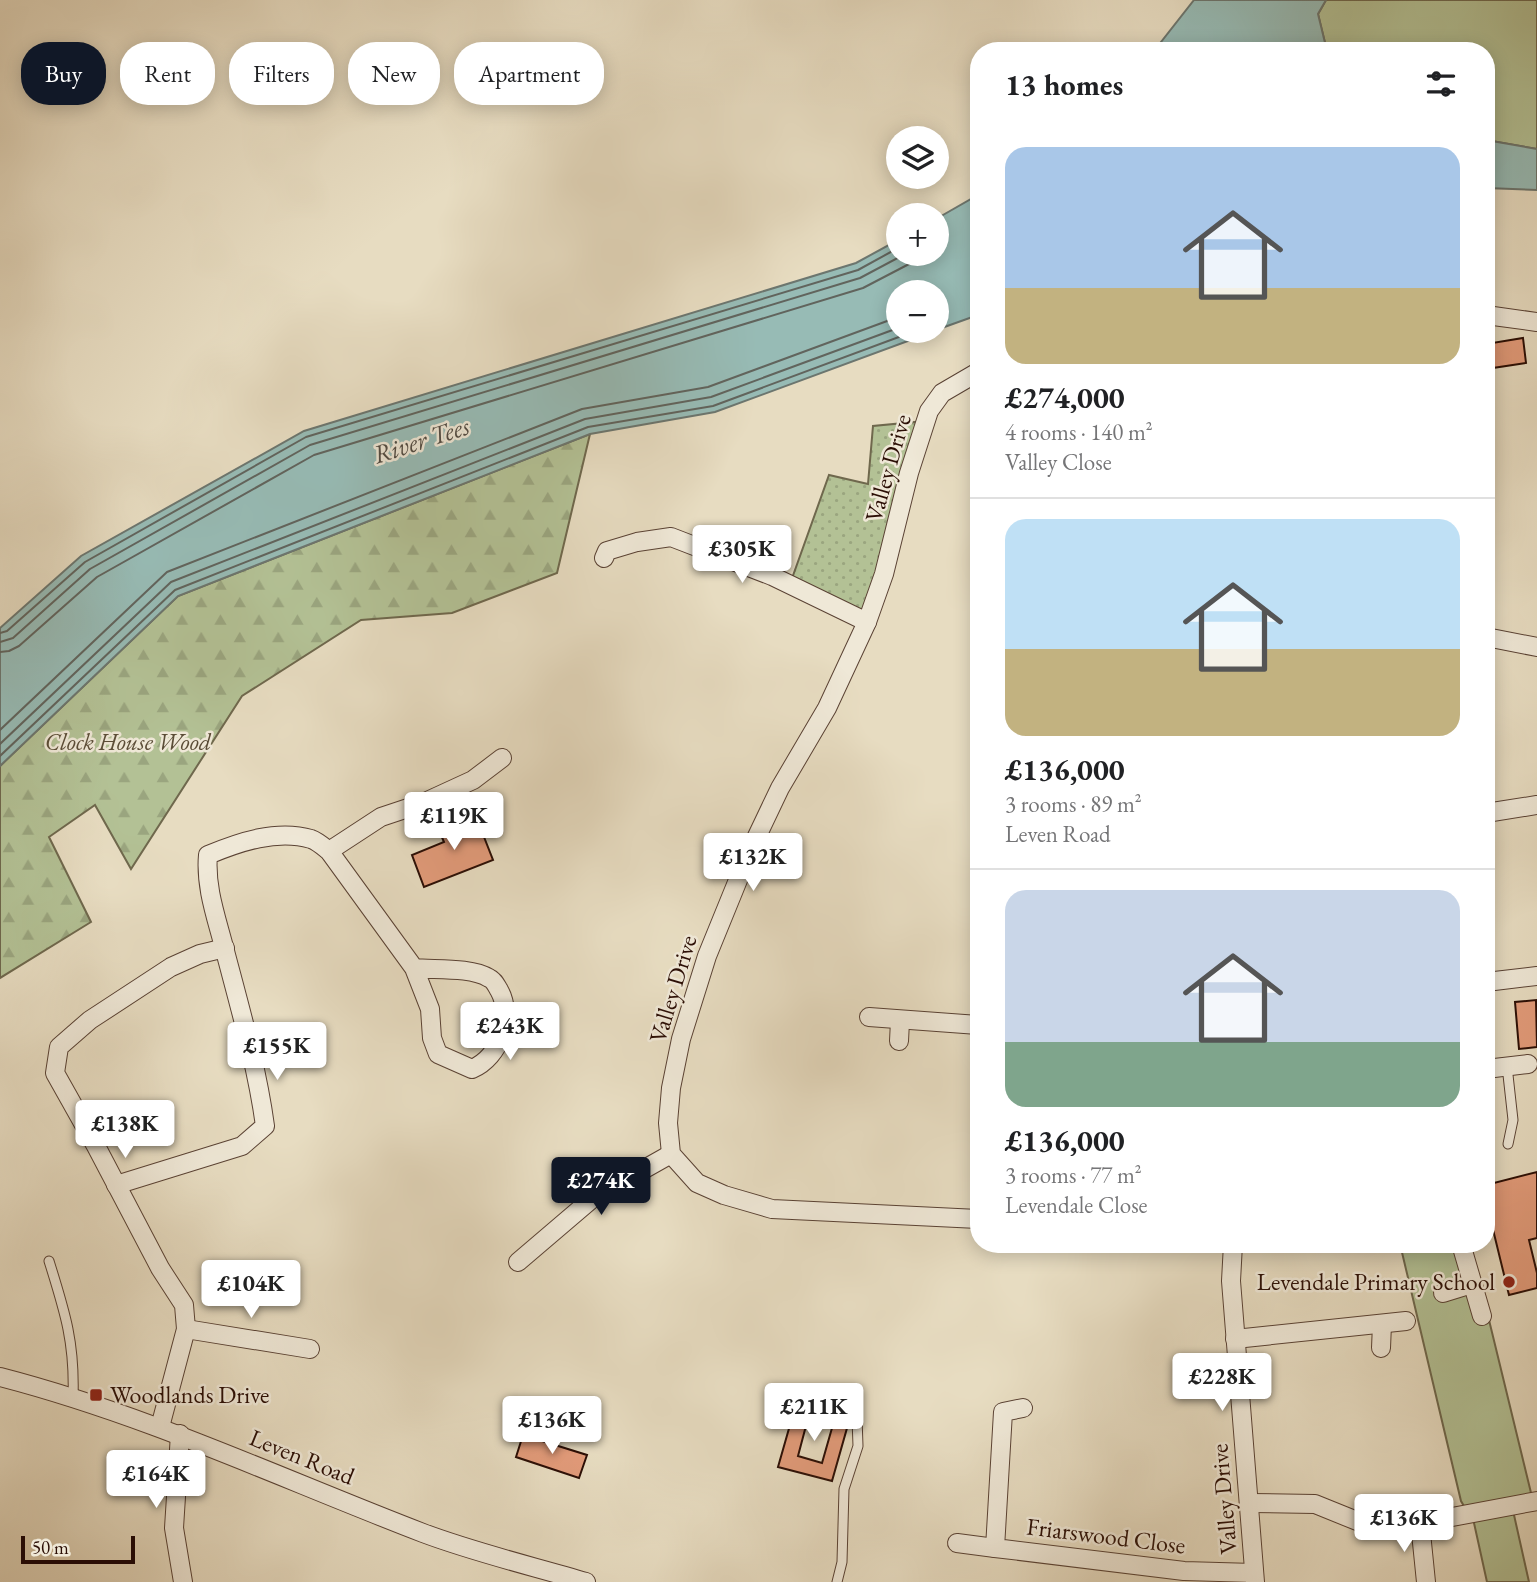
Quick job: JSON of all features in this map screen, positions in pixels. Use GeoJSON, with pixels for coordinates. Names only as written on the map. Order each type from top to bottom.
{"type":"FeatureCollection","features":[{"type":"Feature","properties":{"kind":"street"},"geometry":{"type":"LineString","coordinates":[[1495,316],[1537,322]]}},
{"type":"Feature","properties":{"kind":"street","name":"Valley Drive"},"geometry":{"type":"LineString","coordinates":[[671,1154],[668,1123],[671,1088],[681,1039],[707,956],[749,853],[780,788],[827,708],[867,622],[884,573],[909,473],[929,411],[942,393],[970,377]]}},
{"type":"Feature","properties":{"kind":"street"},"geometry":{"type":"LineString","coordinates":[[607,558],[637,541],[671,537],[772,576],[867,622]]}},
{"type":"Feature","properties":{"kind":"street"},"geometry":{"type":"LineString","coordinates":[[1495,640],[1537,647]]}},
{"type":"Feature","properties":{"kind":"street"},"geometry":{"type":"LineString","coordinates":[[329,851],[381,817],[423,803],[473,780],[495,758]]}},
{"type":"Feature","properties":{"kind":"street"},"geometry":{"type":"LineString","coordinates":[[1495,812],[1537,805]]}},
{"type":"Feature","properties":{"kind":"street"},"geometry":{"type":"LineString","coordinates":[[116,1185],[242,1146],[265,1126],[262,1102],[214,913],[206,868],[208,855],[238,842],[287,835],[313,839],[329,851],[414,968],[430,1009],[432,1038],[439,1054],[472,1069],[484,1063],[500,1042],[505,1020],[506,1002],[492,979],[471,970],[414,968]]}},
{"type":"Feature","properties":{"kind":"street"},"geometry":{"type":"LineString","coordinates":[[160,1427],[186,1329],[184,1305],[160,1268],[55,1073],[60,1047],[90,1020],[171,967],[201,954],[225,948]]}},
{"type":"Feature","properties":{"kind":"street"},"geometry":{"type":"LineString","coordinates":[[1495,981],[1537,976]]}},
{"type":"Feature","properties":{"kind":"street"},"geometry":{"type":"LineString","coordinates":[[869,1017],[970,1025]]}},
{"type":"Feature","properties":{"kind":"street"},"geometry":{"type":"LineString","coordinates":[[899,1041],[900,1021]]}},
{"type":"Feature","properties":{"kind":"street"},"geometry":{"type":"LineString","coordinates":[[1495,1068],[1528,1064]]}},
{"type":"Feature","properties":{"kind":"street"},"geometry":{"type":"LineString","coordinates":[[528,1261],[593,1198],[671,1154],[696,1183],[724,1195],[772,1209],[970,1219]]}},
{"type":"Feature","properties":{"kind":"street","name":"Valley Drive"},"geometry":{"type":"LineString","coordinates":[[1233,1253],[1231,1281],[1235,1339],[1255,1578]]}},
{"type":"Feature","properties":{"kind":"street"},"geometry":{"type":"LineString","coordinates":[[1463,1253],[1482,1316]]}},
{"type":"Feature","properties":{"kind":"street"},"geometry":{"type":"LineString","coordinates":[[1443,1293],[1472,1284]]}},
{"type":"Feature","properties":{"kind":"street"},"geometry":{"type":"LineString","coordinates":[[1235,1339],[1406,1321]]}},
{"type":"Feature","properties":{"kind":"street"},"geometry":{"type":"LineString","coordinates":[[1381,1348],[1382,1324]]}},
{"type":"Feature","properties":{"kind":"street"},"geometry":{"type":"LineString","coordinates":[[186,1329],[311,1350]]}},
{"type":"Feature","properties":{"kind":"street","name":"Leven Road"},"geometry":{"type":"LineString","coordinates":[[0,1377],[180,1434],[426,1534],[586,1582]]}},
{"type":"Feature","properties":{"kind":"street","name":"Friarswood Close"},"geometry":{"type":"LineString","coordinates":[[995,1548],[1003,1412],[1023,1408]]}},
{"type":"Feature","properties":{"kind":"street"},"geometry":{"type":"LineString","coordinates":[[180,1434],[174,1528],[183,1582]]}},
{"type":"Feature","properties":{"kind":"street"},"geometry":{"type":"LineString","coordinates":[[1250,1503],[1315,1504],[1367,1525],[1420,1523],[1537,1501]]}},
{"type":"Feature","properties":{"kind":"street"},"geometry":{"type":"LineString","coordinates":[[1420,1523],[1426,1582]]}},
{"type":"Feature","properties":{"kind":"street","name":"Friarswood Close"},"geometry":{"type":"LineString","coordinates":[[957,1543],[1255,1578]]}},
{"type":"Feature","properties":{"kind":"lane"},"geometry":{"type":"LineString","coordinates":[[1507,1066],[1513,1120],[1508,1144]]}},
{"type":"Feature","properties":{"kind":"lane"},"geometry":{"type":"LineString","coordinates":[[49,1261],[69,1325],[74,1363],[73,1398]]}},
{"type":"Feature","properties":{"kind":"lane"},"geometry":{"type":"LineString","coordinates":[[822,1401],[836,1404],[856,1418],[858,1446],[844,1489],[842,1562],[837,1582]]}},
{"type":"Feature","properties":{"kind":"green space"},"geometry":{"type":"Polygon","coordinates":[[[1326,0],[1537,0],[1537,149],[1495,142],[1495,42],[1325,42],[1318,14],[1326,0]]]}},
{"type":"Feature","properties":{"kind":"green space"},"geometry":{"type":"Polygon","coordinates":[[[926,421],[867,622],[790,584],[829,475],[868,484],[873,426],[926,421]]]}},
{"type":"Feature","properties":{"kind":"green space","name":"Clock House Wood"},"geometry":{"type":"Polygon","coordinates":[[[590,434],[557,573],[452,613],[361,620],[242,696],[131,869],[95,805],[49,837],[91,922],[0,978],[0,766],[178,596],[590,434]]]}},
{"type":"Feature","properties":{"kind":"green space"},"geometry":{"type":"Polygon","coordinates":[[[1402,1253],[1466,1253],[1489,1320],[1533,1501],[1512,1506],[1529,1582],[1487,1582],[1474,1523],[1461,1501],[1402,1253]]]}},
{"type":"Feature","properties":{"kind":"water"},"geometry":{"type":"Polygon","coordinates":[[[1194,0],[1326,0],[1318,14],[1325,42],[1161,42],[1194,0]]]}},
{"type":"Feature","properties":{"kind":"water"},"geometry":{"type":"Polygon","coordinates":[[[1495,142],[1537,149],[1537,190],[1495,188],[1495,142]]]}},
{"type":"Feature","properties":{"kind":"water","name":"River Tees"},"geometry":{"type":"Polygon","coordinates":[[[970,200],[970,318],[949,325],[949,280],[886,280],[886,343],[902,343],[715,412],[590,434],[178,596],[0,766],[0,628],[81,556],[304,431],[856,263],[886,247],[886,266],[949,266],[949,212],[970,200]]]}},
{"type":"Feature","properties":{"kind":"building"},"geometry":{"type":"Polygon","coordinates":[[[1523,338],[1526,363],[1495,368],[1495,343],[1523,338]]]}},
{"type":"Feature","properties":{"kind":"building"},"geometry":{"type":"Polygon","coordinates":[[[475,814],[493,860],[424,887],[412,855],[444,842],[438,828],[475,814]]]}},
{"type":"Feature","properties":{"kind":"building"},"geometry":{"type":"Polygon","coordinates":[[[1536,1000],[1537,1047],[1519,1049],[1515,1002],[1536,1000]]]}},
{"type":"Feature","properties":{"kind":"building"},"geometry":{"type":"Polygon","coordinates":[[[1537,1172],[1537,1238],[1529,1240],[1537,1273],[1537,1288],[1509,1295],[1495,1238],[1495,1183],[1537,1172]]]}},
{"type":"Feature","properties":{"kind":"building"},"geometry":{"type":"Polygon","coordinates":[[[796,1404],[844,1417],[849,1421],[832,1481],[778,1467],[796,1404]],[[807,1422],[798,1456],[822,1463],[832,1428],[807,1422]]]}},
{"type":"Feature","properties":{"kind":"building"},"geometry":{"type":"Polygon","coordinates":[[[523,1435],[587,1455],[579,1478],[516,1457],[523,1435]]]}},
{"type":"Feature","properties":{"kind":"place","name":"Levendale Primary School"},"geometry":{"type":"Point","coordinates":[1509,1282]}},
{"type":"Feature","properties":{"kind":"place","name":"Woodlands Drive"},"geometry":{"type":"Point","coordinates":[96,1395]}}]}
